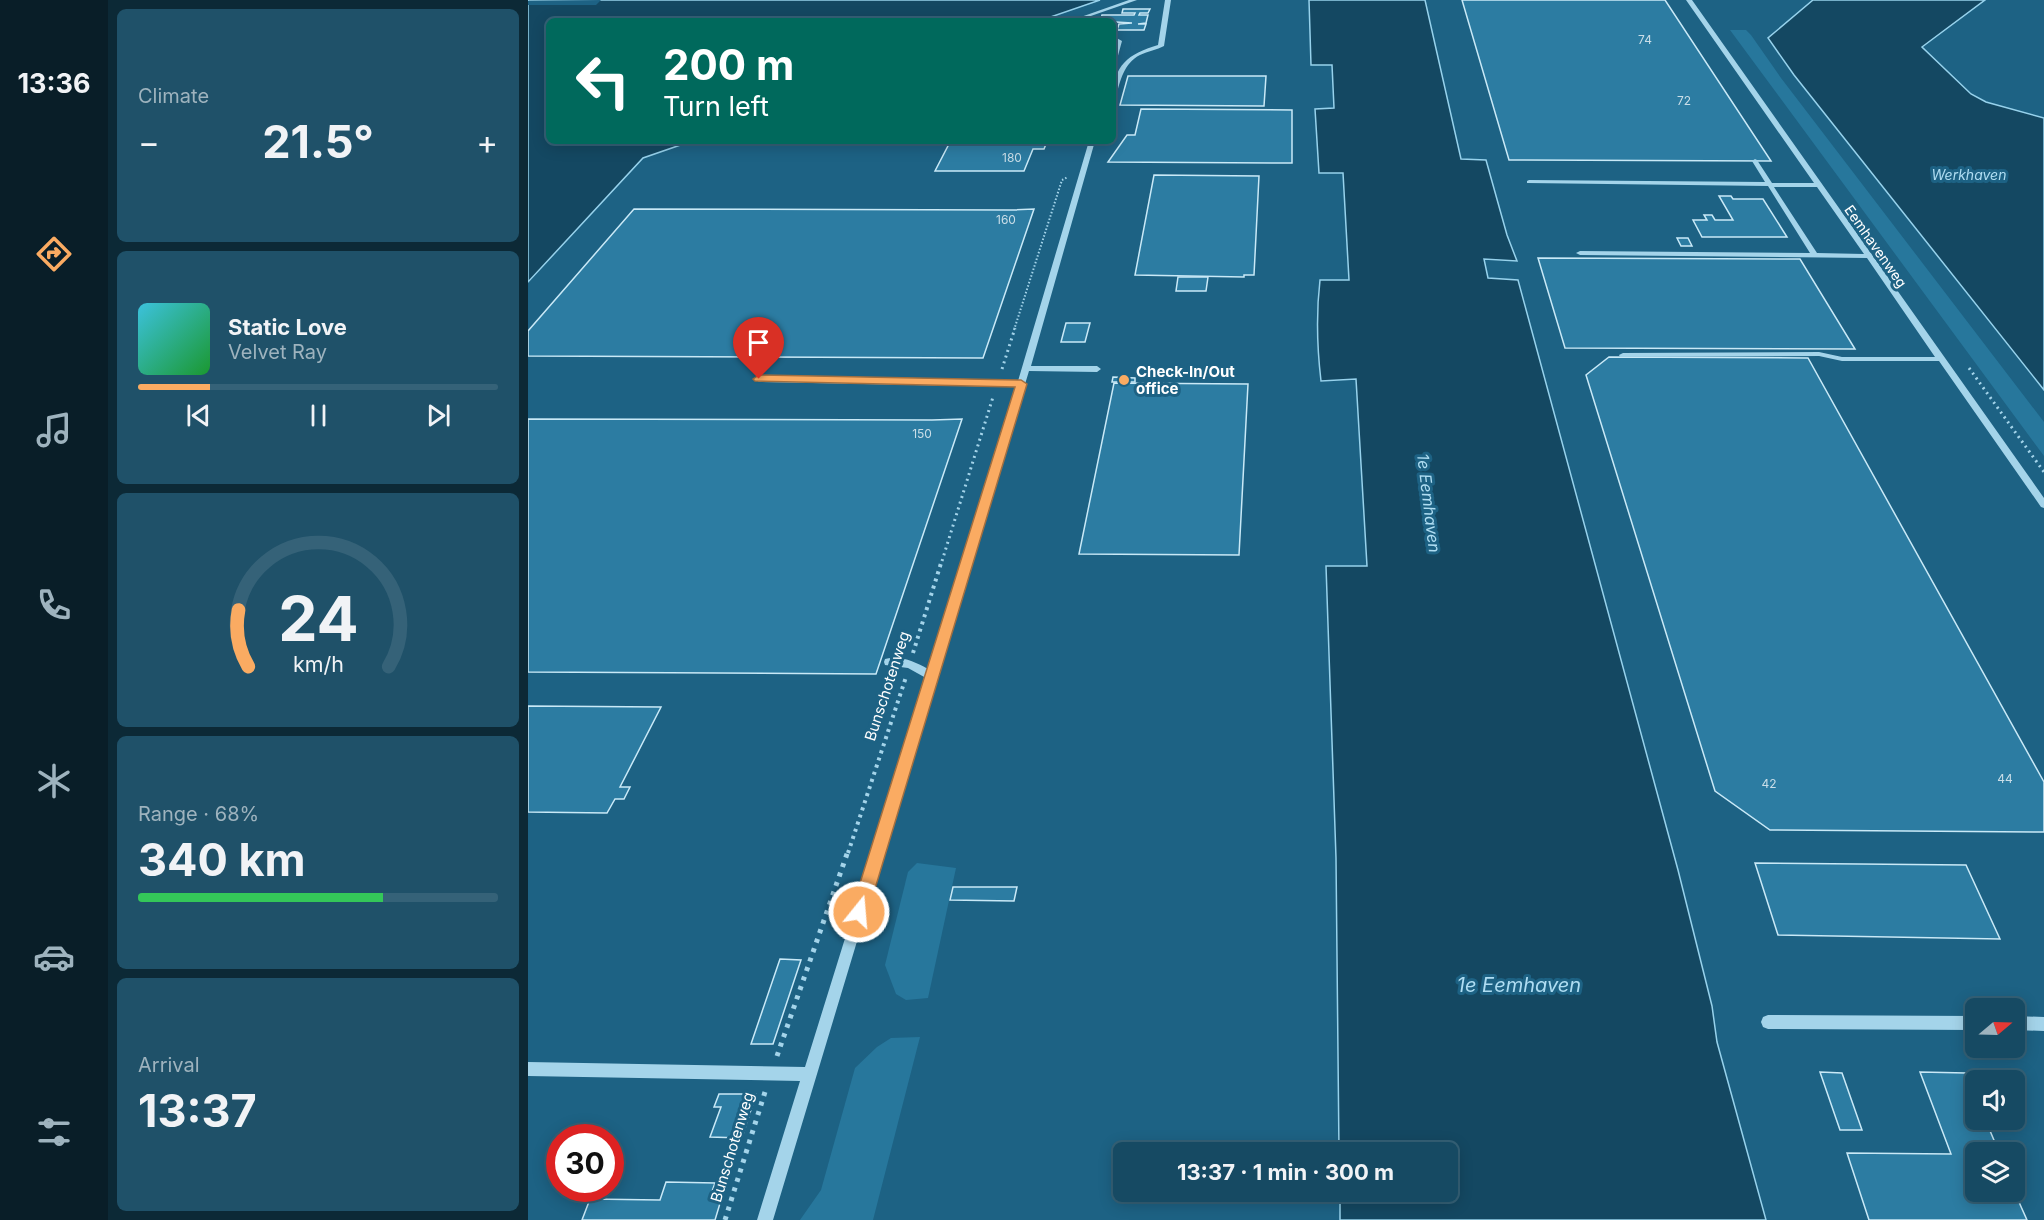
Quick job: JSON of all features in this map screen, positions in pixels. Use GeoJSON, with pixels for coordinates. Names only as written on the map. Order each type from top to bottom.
{"type":"FeatureCollection","features":[{"type":"Feature","properties":{"kind":"street"},"geometry":{"type":"LineString","coordinates":[[1081,18],[1134,0]]}},
{"type":"Feature","properties":{"kind":"street"},"geometry":{"type":"LineString","coordinates":[[1116,86],[1122,65],[1139,52],[1161,46],[1168,0]]}},
{"type":"Feature","properties":{"kind":"street","name":"Eemhavenweg"},"geometry":{"type":"LineString","coordinates":[[1689,0],[2044,506]]}},
{"type":"Feature","properties":{"kind":"street"},"geometry":{"type":"LineString","coordinates":[[765,1220],[1026,368],[1091,144]]}},
{"type":"Feature","properties":{"kind":"street"},"geometry":{"type":"LineString","coordinates":[[1755,161],[1815,255]]}},
{"type":"Feature","properties":{"kind":"street"},"geometry":{"type":"LineString","coordinates":[[1529,182],[1819,185]]}},
{"type":"Feature","properties":{"kind":"street"},"geometry":{"type":"LineString","coordinates":[[1580,254],[1869,256]]}},
{"type":"Feature","properties":{"kind":"street"},"geometry":{"type":"LineString","coordinates":[[1623,355],[1820,354],[1842,359],[1941,360]]}},
{"type":"Feature","properties":{"kind":"street"},"geometry":{"type":"LineString","coordinates":[[1026,368],[1097,369]]}},
{"type":"Feature","properties":{"kind":"street"},"geometry":{"type":"LineString","coordinates":[[759,379],[1021,384]]}},
{"type":"Feature","properties":{"kind":"street"},"geometry":{"type":"LineString","coordinates":[[889,662],[910,664],[931,676]]}},
{"type":"Feature","properties":{"kind":"street"},"geometry":{"type":"LineString","coordinates":[[1768,1022],[1965,1023]]}},
{"type":"Feature","properties":{"kind":"street"},"geometry":{"type":"LineString","coordinates":[[2025,1023],[2040,1024]]}},
{"type":"Feature","properties":{"kind":"street"},"geometry":{"type":"LineString","coordinates":[[528,1069],[810,1074]]}},
{"type":"Feature","properties":{"kind":"path","name":"Bunschotenweg"},"geometry":{"type":"LineString","coordinates":[[725,1220],[771,1072],[859,821],[910,664],[1062,180],[1082,171]]}},
{"type":"Feature","properties":{"kind":"shaded area"},"geometry":{"type":"Polygon","coordinates":[[[1730,30],[1746,30],[1751,35],[1781,78],[2044,422],[2044,456],[1730,30]]]}},
{"type":"Feature","properties":{"kind":"shaded area"},"geometry":{"type":"Polygon","coordinates":[[[917,863],[956,868],[928,998],[906,1000],[896,994],[885,965],[908,872],[917,863]]]}},
{"type":"Feature","properties":{"kind":"shaded area"},"geometry":{"type":"Polygon","coordinates":[[[920,1037],[873,1220],[800,1220],[821,1190],[855,1068],[877,1047],[891,1038],[920,1037]]]}},
{"type":"Feature","properties":{"kind":"water"},"geometry":{"type":"Polygon","coordinates":[[[528,0],[1100,0],[1048,18],[546,18],[546,144],[683,144],[643,158],[528,282],[528,0]]]}},
{"type":"Feature","properties":{"kind":"water","name":"1e Eemhaven"},"geometry":{"type":"Polygon","coordinates":[[[1309,0],[1425,0],[1461,159],[1486,160],[1507,235],[1517,261],[1484,259],[1488,278],[1518,280],[1678,870],[1712,1006],[1717,1042],[1766,1220],[1340,1220],[1340,1202],[1458,1202],[1458,1142],[1339,1142],[1336,858],[1326,566],[1367,566],[1356,379],[1321,381],[1318,343],[1320,280],[1349,280],[1343,173],[1319,173],[1315,109],[1334,108],[1332,65],[1311,65],[1309,0]]]}},
{"type":"Feature","properties":{"kind":"water","name":"Werkhaven"},"geometry":{"type":"Polygon","coordinates":[[[1813,0],[1985,0],[1922,47],[1971,94],[1986,102],[2044,118],[2044,390],[1794,75],[1768,38],[1813,0]]]}},
{"type":"Feature","properties":{"kind":"pier"},"geometry":{"type":"Polygon","coordinates":[[[601,0],[596,5],[528,5],[528,1],[601,0]]]}},
{"type":"Feature","properties":{"kind":"building"},"geometry":{"type":"Polygon","coordinates":[[[1462,0],[1665,0],[1771,161],[1509,160],[1462,0]]]}},
{"type":"Feature","properties":{"kind":"building"},"geometry":{"type":"Polygon","coordinates":[[[1123,9],[1150,9],[1148,13],[1139,15],[1148,15],[1146,23],[1138,24],[1146,24],[1144,30],[1117,30],[1119,24],[1132,23],[1116,22],[1116,18],[1101,18],[1102,15],[1134,15],[1135,13],[1122,13],[1123,9]]]}},
{"type":"Feature","properties":{"kind":"building"},"geometry":{"type":"Polygon","coordinates":[[[1128,76],[1266,76],[1264,106],[1120,105],[1128,76]]]}},
{"type":"Feature","properties":{"kind":"building"},"geometry":{"type":"Polygon","coordinates":[[[1141,109],[1292,110],[1292,163],[1108,162],[1127,135],[1135,135],[1141,109]]]}},
{"type":"Feature","properties":{"kind":"building"},"geometry":{"type":"Polygon","coordinates":[[[949,144],[1046,144],[1044,149],[1033,149],[1024,171],[935,171],[949,144]]]}},
{"type":"Feature","properties":{"kind":"building"},"geometry":{"type":"Polygon","coordinates":[[[1154,175],[1259,176],[1254,275],[1244,275],[1244,277],[1135,275],[1154,175]]]}},
{"type":"Feature","properties":{"kind":"building"},"geometry":{"type":"Polygon","coordinates":[[[1719,196],[1731,196],[1733,199],[1763,199],[1787,237],[1702,237],[1693,220],[1707,220],[1704,215],[1712,215],[1715,220],[1733,220],[1719,196]]]}},
{"type":"Feature","properties":{"kind":"building"},"geometry":{"type":"Polygon","coordinates":[[[634,209],[1034,209],[983,358],[528,356],[528,331],[634,209]]]}},
{"type":"Feature","properties":{"kind":"building"},"geometry":{"type":"Polygon","coordinates":[[[1677,238],[1688,238],[1692,246],[1681,246],[1677,238]]]}},
{"type":"Feature","properties":{"kind":"building"},"geometry":{"type":"Polygon","coordinates":[[[1538,258],[1800,259],[1855,349],[1565,348],[1538,258]]]}},
{"type":"Feature","properties":{"kind":"building"},"geometry":{"type":"Polygon","coordinates":[[[1178,277],[1208,277],[1206,291],[1176,291],[1178,277]]]}},
{"type":"Feature","properties":{"kind":"building"},"geometry":{"type":"Polygon","coordinates":[[[1066,323],[1090,323],[1085,342],[1061,342],[1066,323]]]}},
{"type":"Feature","properties":{"kind":"building"},"geometry":{"type":"Polygon","coordinates":[[[1609,357],[1808,358],[2044,782],[2044,832],[1770,830],[1715,791],[1586,375],[1609,357]]]}},
{"type":"Feature","properties":{"kind":"building","name":"Check-In/Out office"},"geometry":{"type":"Polygon","coordinates":[[[1113,377],[1135,378],[1135,382],[1112,382],[1113,377]]]}},
{"type":"Feature","properties":{"kind":"building"},"geometry":{"type":"Polygon","coordinates":[[[1114,383],[1248,384],[1239,555],[1079,554],[1114,383]]]}},
{"type":"Feature","properties":{"kind":"building"},"geometry":{"type":"Polygon","coordinates":[[[528,419],[962,419],[876,674],[528,672],[528,419]]]}},
{"type":"Feature","properties":{"kind":"building"},"geometry":{"type":"Polygon","coordinates":[[[528,706],[661,707],[620,787],[630,787],[624,799],[615,799],[607,813],[528,812],[528,706]]]}},
{"type":"Feature","properties":{"kind":"building"},"geometry":{"type":"Polygon","coordinates":[[[1755,863],[1966,865],[2000,939],[1778,935],[1755,863]]]}},
{"type":"Feature","properties":{"kind":"building"},"geometry":{"type":"Polygon","coordinates":[[[953,887],[1017,887],[1014,901],[950,900],[953,887]]]}},
{"type":"Feature","properties":{"kind":"building"},"geometry":{"type":"Polygon","coordinates":[[[780,959],[801,960],[773,1044],[751,1044],[780,959]]]}},
{"type":"Feature","properties":{"kind":"building"},"geometry":{"type":"Polygon","coordinates":[[[1820,1072],[1842,1073],[1862,1130],[1840,1130],[1820,1072]]]}},
{"type":"Feature","properties":{"kind":"building"},"geometry":{"type":"Polygon","coordinates":[[[1920,1072],[1965,1073],[1965,1130],[1990,1130],[1995,1142],[1965,1142],[1965,1202],[2019,1202],[2027,1220],[1869,1220],[1847,1153],[1951,1154],[1920,1072]]]}},
{"type":"Feature","properties":{"kind":"building"},"geometry":{"type":"Polygon","coordinates":[[[719,1094],[756,1094],[742,1138],[710,1137],[721,1107],[714,1107],[719,1094]]]}},
{"type":"Feature","properties":{"kind":"building"},"geometry":{"type":"Polygon","coordinates":[[[666,1182],[715,1183],[709,1200],[721,1200],[715,1220],[582,1220],[589,1202],[660,1200],[666,1182]]]}},
{"type":"Feature","properties":{"kind":"place","name":"Check-In/Out office"},"geometry":{"type":"Point","coordinates":[1124,380]}},
{"type":"Feature","properties":{"kind":"route"},"geometry":{"type":"LineString","coordinates":[[759,379],[1021,384],[859,912]]}}]}
